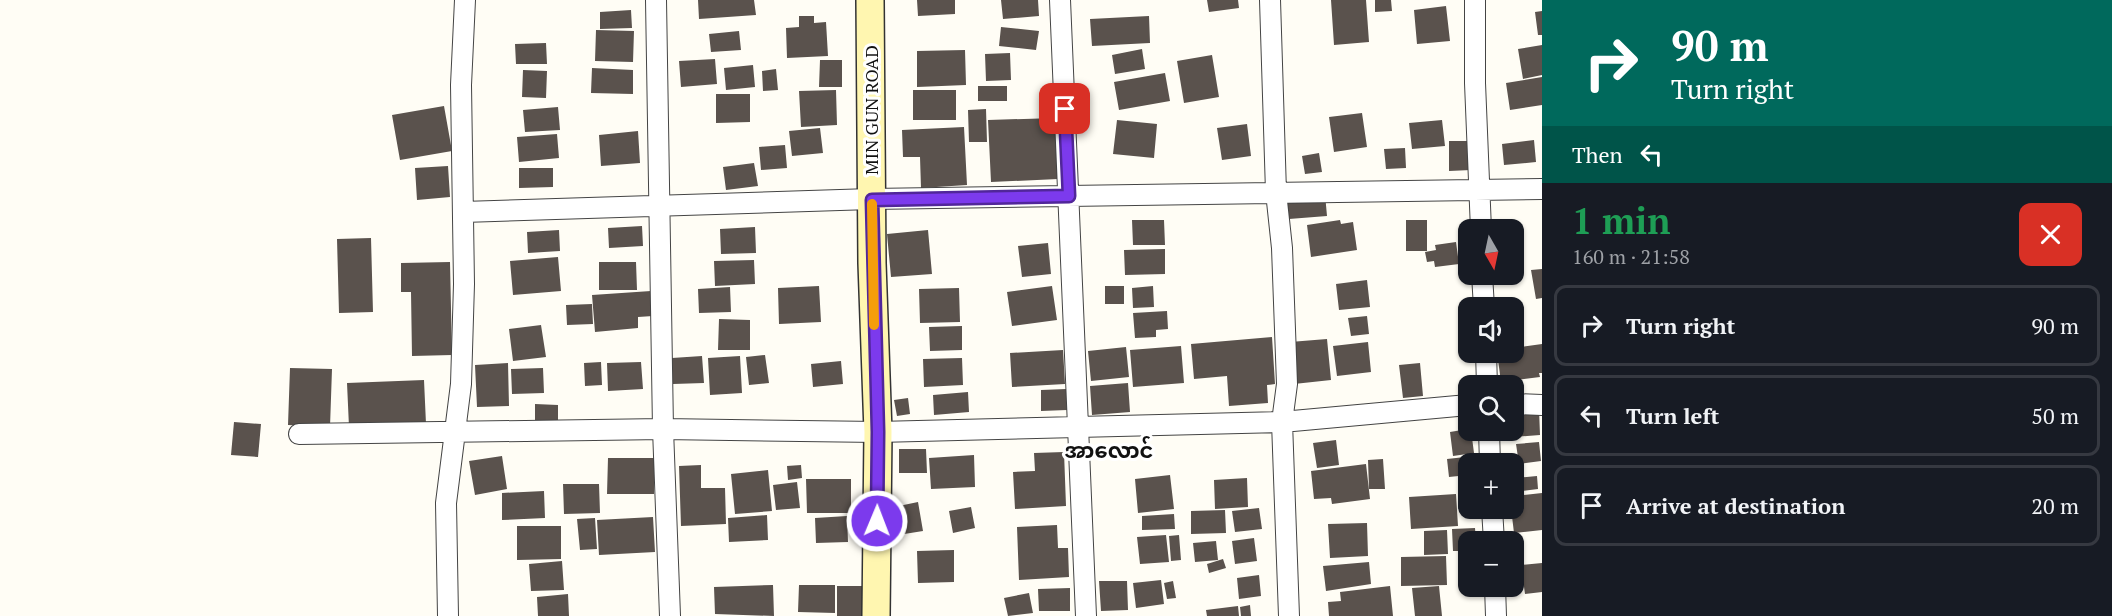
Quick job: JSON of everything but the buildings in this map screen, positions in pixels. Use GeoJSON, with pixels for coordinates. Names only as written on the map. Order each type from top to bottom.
{"type":"FeatureCollection","features":[{"type":"Feature","properties":{"kind":"street"},"geometry":{"type":"LineString","coordinates":[[447,616],[446,503],[461,384],[463,212],[461,85],[465,0]]}},
{"type":"Feature","properties":{"kind":"street"},"geometry":{"type":"LineString","coordinates":[[656,0],[663,429],[670,616]]}},
{"type":"Feature","properties":{"kind":"street","name":"MIN GUN ROAD"},"geometry":{"type":"LineString","coordinates":[[870,0],[878,432],[876,616]]}},
{"type":"Feature","properties":{"kind":"street"},"geometry":{"type":"LineString","coordinates":[[1060,0],[1086,616]]}},
{"type":"Feature","properties":{"kind":"street"},"geometry":{"type":"LineString","coordinates":[[1270,0],[1276,192],[1282,248],[1287,384],[1282,422],[1289,616]]}},
{"type":"Feature","properties":{"kind":"street"},"geometry":{"type":"LineString","coordinates":[[1475,0],[1475,83],[1481,219]]}},
{"type":"Feature","properties":{"kind":"street"},"geometry":{"type":"LineString","coordinates":[[463,212],[872,200],[1542,189]]}},
{"type":"Feature","properties":{"kind":"street"},"geometry":{"type":"LineString","coordinates":[[1524,404],[1542,405]]}},
{"type":"Feature","properties":{"kind":"street"},"geometry":{"type":"LineString","coordinates":[[299,434],[663,429],[878,432],[1282,422],[1458,406]]}},
{"type":"Feature","properties":{"kind":"street"},"geometry":{"type":"LineString","coordinates":[[1495,597],[1496,616]]}},
{"type":"Feature","properties":{"kind":"slow traffic"},"geometry":{"type":"LineString","coordinates":[[872,204],[874,325]]}},
{"type":"Feature","properties":{"kind":"district","name":"အာလောင်"},"geometry":{"type":"Point","coordinates":[1109,450]}},
{"type":"Feature","properties":{"kind":"route"},"geometry":{"type":"LineString","coordinates":[[877,521],[878,432],[872,200],[1069,196],[1065,109]]}}]}
